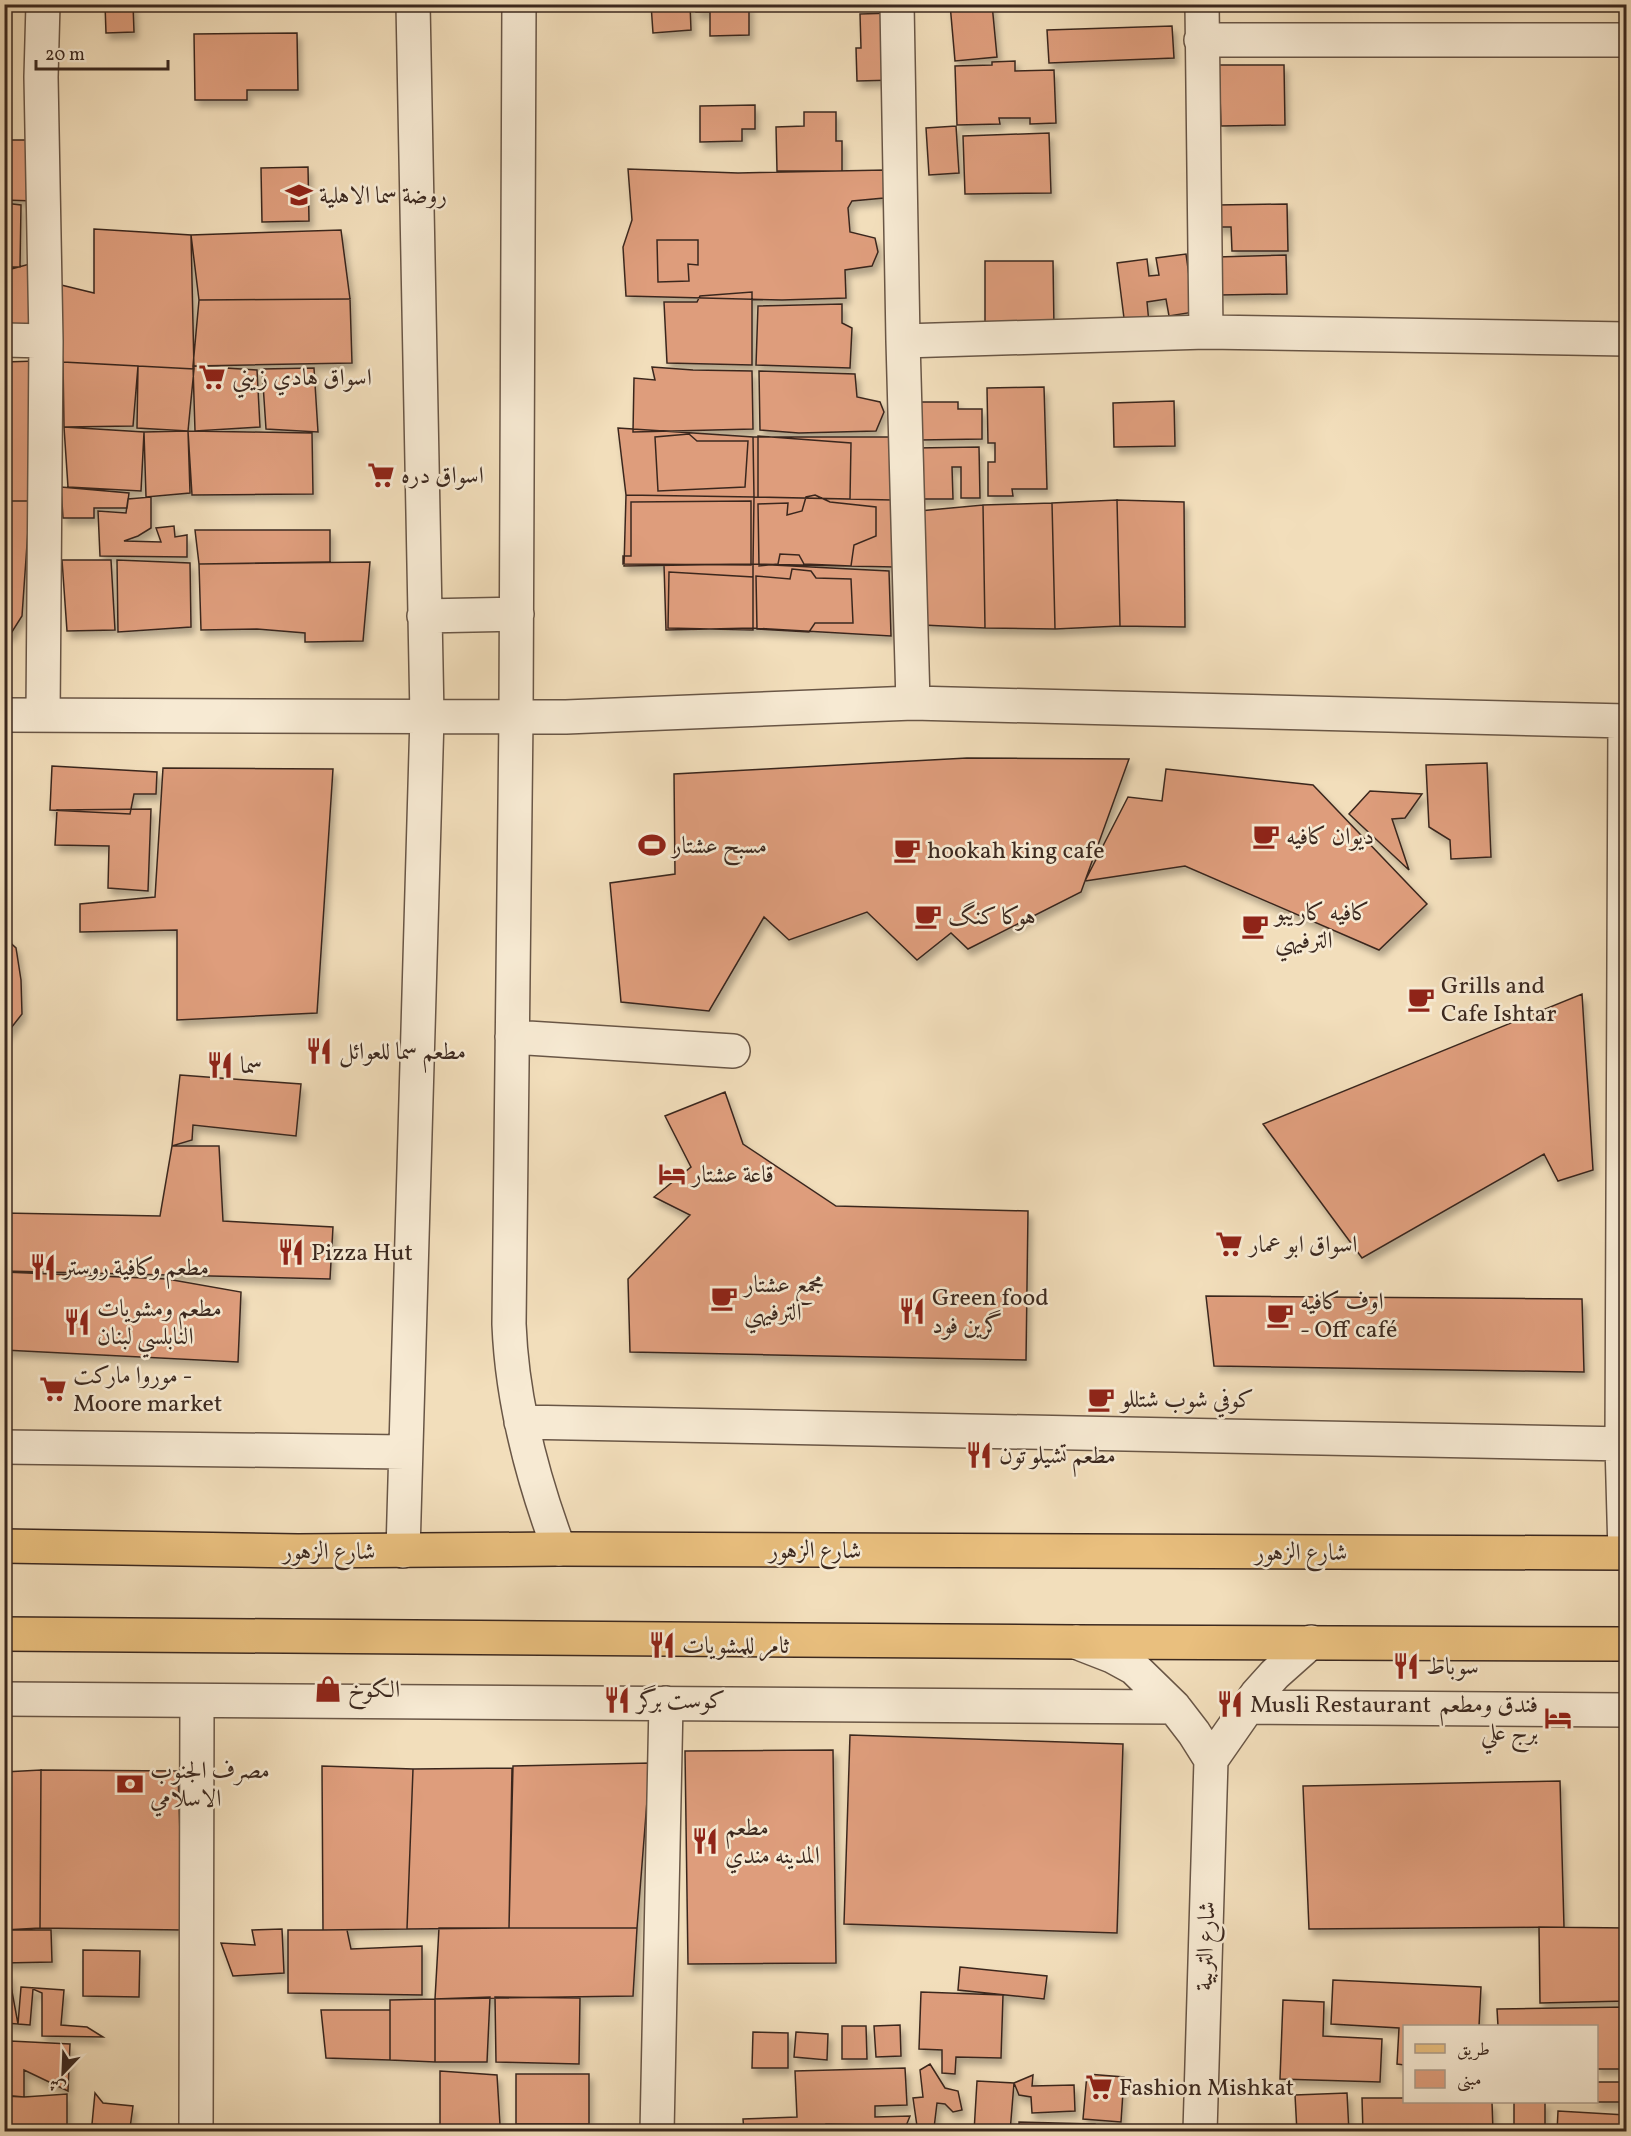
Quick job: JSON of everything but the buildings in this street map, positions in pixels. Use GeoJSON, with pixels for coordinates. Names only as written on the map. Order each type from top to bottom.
{"type":"FeatureCollection","features":[{"type":"Feature","properties":{"kind":"main road","name":"شارع الزهور"},"geometry":{"type":"LineString","coordinates":[[4,1546],[403,1551],[559,1549],[1626,1553]]}},
{"type":"Feature","properties":{"kind":"main road"},"geometry":{"type":"LineString","coordinates":[[4,1634],[1626,1644]]}},
{"type":"Feature","properties":{"kind":"street"},"geometry":{"type":"LineString","coordinates":[[43,4],[41,77],[46,341],[43,715]]}},
{"type":"Feature","properties":{"kind":"street"},"geometry":{"type":"LineString","coordinates":[[403,1551],[427,717],[413,4]]}},
{"type":"Feature","properties":{"kind":"street"},"geometry":{"type":"LineString","coordinates":[[519,4],[517,614],[509,1324],[514,1389],[521,1422],[544,1508],[559,1549]]}},
{"type":"Feature","properties":{"kind":"street"},"geometry":{"type":"LineString","coordinates":[[897,4],[913,702]]}},
{"type":"Feature","properties":{"kind":"street"},"geometry":{"type":"LineString","coordinates":[[1202,4],[1206,332]]}},
{"type":"Feature","properties":{"kind":"street"},"geometry":{"type":"LineString","coordinates":[[1201,40],[1626,39]]}},
{"type":"Feature","properties":{"kind":"street"},"geometry":{"type":"LineString","coordinates":[[903,341],[1206,332],[1626,339]]}},
{"type":"Feature","properties":{"kind":"street"},"geometry":{"type":"LineString","coordinates":[[4,340],[46,341]]}},
{"type":"Feature","properties":{"kind":"street"},"geometry":{"type":"LineString","coordinates":[[424,616],[517,614]]}},
{"type":"Feature","properties":{"kind":"street"},"geometry":{"type":"LineString","coordinates":[[4,715],[566,717],[913,702],[1626,721],[1624,1444],[1626,1553]]}},
{"type":"Feature","properties":{"kind":"street"},"geometry":{"type":"LineString","coordinates":[[512,1037],[733,1051]]}},
{"type":"Feature","properties":{"kind":"street"},"geometry":{"type":"LineString","coordinates":[[521,1422],[1624,1444]]}},
{"type":"Feature","properties":{"kind":"street"},"geometry":{"type":"LineString","coordinates":[[4,1447],[405,1452]]}},
{"type":"Feature","properties":{"kind":"street"},"geometry":{"type":"LineString","coordinates":[[1076,1642],[1113,1656],[1134,1668],[1174,1707],[1211,1760],[1246,1707],[1275,1674],[1311,1642]]}},
{"type":"Feature","properties":{"kind":"street"},"geometry":{"type":"LineString","coordinates":[[4,1699],[1174,1707]]}},
{"type":"Feature","properties":{"kind":"street"},"geometry":{"type":"LineString","coordinates":[[196,2132],[197,1701]]}},
{"type":"Feature","properties":{"kind":"street"},"geometry":{"type":"LineString","coordinates":[[657,2132],[666,1703]]}},
{"type":"Feature","properties":{"kind":"street"},"geometry":{"type":"LineString","coordinates":[[1246,1707],[1626,1710]]}},
{"type":"Feature","properties":{"kind":"street","name":"شارع التربية"},"geometry":{"type":"LineString","coordinates":[[1200,2132],[1211,1760]]}},
{"type":"Feature","properties":{"kind":"place","name":"روضة سما الاهلية"},"geometry":{"type":"Point","coordinates":[299,195]}},
{"type":"Feature","properties":{"kind":"place","name":"اسواق هادي زيني"},"geometry":{"type":"Point","coordinates":[212,377]}},
{"type":"Feature","properties":{"kind":"place","name":"اسواق دره"},"geometry":{"type":"Point","coordinates":[381,475]}},
{"type":"Feature","properties":{"kind":"place","name":"ديوان كافيه"},"geometry":{"type":"Point","coordinates":[1266,836]}},
{"type":"Feature","properties":{"kind":"place","name":"مسبح عشتار"},"geometry":{"type":"Point","coordinates":[652,845]}},
{"type":"Feature","properties":{"kind":"place","name":"hookah king cafe"},"geometry":{"type":"Point","coordinates":[907,850]}},
{"type":"Feature","properties":{"kind":"place","name":"هوكا كنگ"},"geometry":{"type":"Point","coordinates":[928,916]}},
{"type":"Feature","properties":{"kind":"place","name":"كافيه كاريبو الترفيهي"},"geometry":{"type":"Point","coordinates":[1255,926]}},
{"type":"Feature","properties":{"kind":"place","name":"Grills and Cafe Ishtar"},"geometry":{"type":"Point","coordinates":[1421,999]}},
{"type":"Feature","properties":{"kind":"place","name":"مطعم سما للعوائل"},"geometry":{"type":"Point","coordinates":[319,1051]}},
{"type":"Feature","properties":{"kind":"place","name":"سما"},"geometry":{"type":"Point","coordinates":[220,1065]}},
{"type":"Feature","properties":{"kind":"place","name":"قاعة عشتار"},"geometry":{"type":"Point","coordinates":[672,1174]}},
{"type":"Feature","properties":{"kind":"place","name":"اسواق ابو عمار"},"geometry":{"type":"Point","coordinates":[1229,1244]}},
{"type":"Feature","properties":{"kind":"place","name":"Pizza Hut"},"geometry":{"type":"Point","coordinates":[291,1252]}},
{"type":"Feature","properties":{"kind":"place","name":"مطعم وكافية روستر"},"geometry":{"type":"Point","coordinates":[43,1267]}},
{"type":"Feature","properties":{"kind":"place","name":"مجمع عشتار الترفيهي"},"geometry":{"type":"Point","coordinates":[724,1298]}},
{"type":"Feature","properties":{"kind":"place","name":"Green food گرين فود"},"geometry":{"type":"Point","coordinates":[912,1311]}},
{"type":"Feature","properties":{"kind":"place","name":"اوف كافيه - Off café"},"geometry":{"type":"Point","coordinates":[1280,1315]}},
{"type":"Feature","properties":{"kind":"place","name":"مطعم ومشويات النابلسي لبنان"},"geometry":{"type":"Point","coordinates":[77,1322]}},
{"type":"Feature","properties":{"kind":"place","name":"موروا ماركت - Moore market"},"geometry":{"type":"Point","coordinates":[53,1389]}},
{"type":"Feature","properties":{"kind":"place","name":"كوفي شوب شتللو"},"geometry":{"type":"Point","coordinates":[1101,1399]}},
{"type":"Feature","properties":{"kind":"place","name":"مطعم تشيلو تون"},"geometry":{"type":"Point","coordinates":[979,1455]}},
{"type":"Feature","properties":{"kind":"place","name":"ثامر للمشويات"},"geometry":{"type":"Point","coordinates":[662,1645]}},
{"type":"Feature","properties":{"kind":"place","name":"سوباط"},"geometry":{"type":"Point","coordinates":[1406,1666]}},
{"type":"Feature","properties":{"kind":"place","name":"الكوخ"},"geometry":{"type":"Point","coordinates":[328,1689]}},
{"type":"Feature","properties":{"kind":"place","name":"كوست برگر"},"geometry":{"type":"Point","coordinates":[617,1700]}},
{"type":"Feature","properties":{"kind":"place","name":"Musli Restaurant"},"geometry":{"type":"Point","coordinates":[1230,1704]}},
{"type":"Feature","properties":{"kind":"place","name":"فندق ومطعم برج علي"},"geometry":{"type":"Point","coordinates":[1558,1718]}},
{"type":"Feature","properties":{"kind":"place","name":"مصرف الجنوب الاسلامي"},"geometry":{"type":"Point","coordinates":[130,1784]}},
{"type":"Feature","properties":{"kind":"place","name":"مطعم المدينه مندي"},"geometry":{"type":"Point","coordinates":[705,1841]}},
{"type":"Feature","properties":{"kind":"place","name":"Fashion Mishkat"},"geometry":{"type":"Point","coordinates":[1099,2087]}}]}
